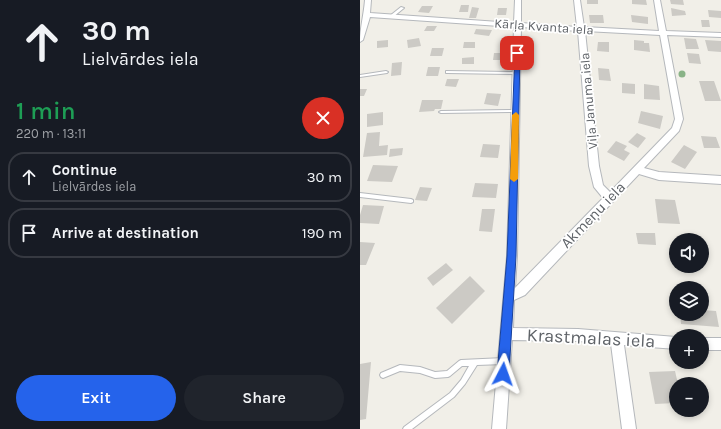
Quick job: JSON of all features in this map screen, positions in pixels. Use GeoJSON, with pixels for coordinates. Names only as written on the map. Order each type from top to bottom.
{"type":"FeatureCollection","features":[{"type":"Feature","properties":{"kind":"street"},"geometry":{"type":"LineString","coordinates":[[360,40],[367,15],[368,0]]}},
{"type":"Feature","properties":{"kind":"street"},"geometry":{"type":"LineString","coordinates":[[499,429],[509,297],[516,111],[518,0]]}},
{"type":"Feature","properties":{"kind":"street","name":"Viļa Januma iela"},"geometry":{"type":"LineString","coordinates":[[577,0],[594,166],[599,187],[609,198]]}},
{"type":"Feature","properties":{"kind":"street","name":"Akmeņu iela"},"geometry":{"type":"LineString","coordinates":[[509,297],[521,291],[676,129],[679,119],[657,0]]}},
{"type":"Feature","properties":{"kind":"street","name":"Kārļa Kvanta iela"},"geometry":{"type":"LineString","coordinates":[[367,15],[517,25],[721,35]]}},
{"type":"Feature","properties":{"kind":"street"},"geometry":{"type":"LineString","coordinates":[[638,169],[649,174],[659,176],[721,180]]}},
{"type":"Feature","properties":{"kind":"street","name":"Krastmalas iela"},"geometry":{"type":"LineString","coordinates":[[506,334],[578,335],[669,343]]}},
{"type":"Feature","properties":{"kind":"street"},"geometry":{"type":"LineString","coordinates":[[616,339],[629,429]]}},
{"type":"Feature","properties":{"kind":"street"},"geometry":{"type":"LineString","coordinates":[[709,344],[721,344]]}},
{"type":"Feature","properties":{"kind":"lane"},"geometry":{"type":"LineString","coordinates":[[392,16],[402,8]]}},
{"type":"Feature","properties":{"kind":"lane"},"geometry":{"type":"LineString","coordinates":[[360,76],[386,72]]}},
{"type":"Feature","properties":{"kind":"lane"},"geometry":{"type":"LineString","coordinates":[[447,72],[516,73]]}},
{"type":"Feature","properties":{"kind":"lane"},"geometry":{"type":"LineString","coordinates":[[441,112],[516,111]]}},
{"type":"Feature","properties":{"kind":"lane"},"geometry":{"type":"LineString","coordinates":[[360,195],[411,201]]}},
{"type":"Feature","properties":{"kind":"lane"},"geometry":{"type":"LineString","coordinates":[[383,375],[400,368],[420,370],[435,374],[448,374],[461,363],[504,361]]}},
{"type":"Feature","properties":{"kind":"lane"},"geometry":{"type":"LineString","coordinates":[[406,429],[452,394],[463,382],[475,362]]}},
{"type":"Feature","properties":{"kind":"building"},"geometry":{"type":"Polygon","coordinates":[[[587,0],[598,0],[598,4],[587,4],[587,0]]]}},
{"type":"Feature","properties":{"kind":"building"},"geometry":{"type":"Polygon","coordinates":[[[632,0],[646,0],[647,5],[632,4],[632,0]]]}},
{"type":"Feature","properties":{"kind":"building"},"geometry":{"type":"Polygon","coordinates":[[[670,0],[683,0],[684,5],[671,4],[670,0]]]}},
{"type":"Feature","properties":{"kind":"building"},"geometry":{"type":"Polygon","coordinates":[[[461,5],[469,5],[468,12],[459,12],[461,5]]]}},
{"type":"Feature","properties":{"kind":"building"},"geometry":{"type":"Polygon","coordinates":[[[422,6],[433,6],[429,13],[418,12],[422,6]]]}},
{"type":"Feature","properties":{"kind":"building"},"geometry":{"type":"Polygon","coordinates":[[[472,7],[479,8],[476,18],[469,18],[472,7]]]}},
{"type":"Feature","properties":{"kind":"building"},"geometry":{"type":"Polygon","coordinates":[[[498,8],[507,8],[506,15],[497,15],[498,8]]]}},
{"type":"Feature","properties":{"kind":"building"},"geometry":{"type":"Polygon","coordinates":[[[671,8],[685,11],[686,15],[672,16],[671,8]]]}},
{"type":"Feature","properties":{"kind":"building"},"geometry":{"type":"Polygon","coordinates":[[[708,10],[721,11],[721,18],[709,17],[708,10]]]}},
{"type":"Feature","properties":{"kind":"building"},"geometry":{"type":"Polygon","coordinates":[[[589,15],[603,15],[604,23],[590,23],[589,15]]]}},
{"type":"Feature","properties":{"kind":"building"},"geometry":{"type":"Polygon","coordinates":[[[631,15],[648,17],[648,24],[632,22],[631,15]]]}},
{"type":"Feature","properties":{"kind":"building"},"geometry":{"type":"Polygon","coordinates":[[[701,20],[709,20],[710,27],[702,27],[701,20]]]}},
{"type":"Feature","properties":{"kind":"building"},"geometry":{"type":"Polygon","coordinates":[[[427,26],[437,26],[434,31],[424,31],[427,26]]]}},
{"type":"Feature","properties":{"kind":"building"},"geometry":{"type":"Polygon","coordinates":[[[476,29],[492,30],[489,36],[474,34],[476,29]]]}},
{"type":"Feature","properties":{"kind":"building"},"geometry":{"type":"Polygon","coordinates":[[[419,38],[421,46],[408,48],[407,40],[419,38]]]}},
{"type":"Feature","properties":{"kind":"building"},"geometry":{"type":"Polygon","coordinates":[[[684,38],[696,39],[699,49],[686,49],[684,38]]]}},
{"type":"Feature","properties":{"kind":"building"},"geometry":{"type":"Polygon","coordinates":[[[388,40],[388,47],[377,48],[377,41],[388,40]]]}},
{"type":"Feature","properties":{"kind":"building"},"geometry":{"type":"Polygon","coordinates":[[[634,40],[649,43],[650,52],[634,50],[634,40]]]}},
{"type":"Feature","properties":{"kind":"building"},"geometry":{"type":"Polygon","coordinates":[[[705,40],[721,41],[721,52],[708,51],[705,40]]]}},
{"type":"Feature","properties":{"kind":"building"},"geometry":{"type":"Polygon","coordinates":[[[464,42],[475,42],[475,48],[463,48],[464,42]]]}},
{"type":"Feature","properties":{"kind":"building"},"geometry":{"type":"Polygon","coordinates":[[[598,42],[609,42],[609,52],[597,51],[598,42]]]}},
{"type":"Feature","properties":{"kind":"building"},"geometry":{"type":"Polygon","coordinates":[[[432,48],[444,48],[442,56],[430,56],[432,48]]]}},
{"type":"Feature","properties":{"kind":"building"},"geometry":{"type":"Polygon","coordinates":[[[494,53],[505,53],[505,60],[493,60],[494,53]]]}},
{"type":"Feature","properties":{"kind":"building"},"geometry":{"type":"Polygon","coordinates":[[[687,53],[699,54],[701,64],[689,63],[687,53]]]}},
{"type":"Feature","properties":{"kind":"building"},"geometry":{"type":"Polygon","coordinates":[[[474,57],[474,64],[462,64],[462,58],[474,57]]]}},
{"type":"Feature","properties":{"kind":"building"},"geometry":{"type":"Polygon","coordinates":[[[402,62],[401,75],[391,76],[392,63],[402,62]]]}},
{"type":"Feature","properties":{"kind":"building"},"geometry":{"type":"Polygon","coordinates":[[[428,67],[440,67],[438,76],[426,76],[428,67]]]}},
{"type":"Feature","properties":{"kind":"building"},"geometry":{"type":"Polygon","coordinates":[[[598,68],[609,69],[611,81],[599,80],[598,68]]]}},
{"type":"Feature","properties":{"kind":"building"},"geometry":{"type":"Polygon","coordinates":[[[447,79],[459,79],[456,87],[445,86],[447,79]]]}},
{"type":"Feature","properties":{"kind":"building"},"geometry":{"type":"Polygon","coordinates":[[[699,81],[714,81],[721,101],[705,101],[699,81]]]}},
{"type":"Feature","properties":{"kind":"building"},"geometry":{"type":"Polygon","coordinates":[[[622,83],[635,84],[635,94],[622,93],[622,83]]]}},
{"type":"Feature","properties":{"kind":"building"},"geometry":{"type":"Polygon","coordinates":[[[644,84],[659,86],[660,100],[644,99],[644,84]]]}},
{"type":"Feature","properties":{"kind":"building"},"geometry":{"type":"Polygon","coordinates":[[[360,89],[367,89],[364,96],[360,96],[360,89]]]}},
{"type":"Feature","properties":{"kind":"building"},"geometry":{"type":"Polygon","coordinates":[[[487,93],[501,94],[498,106],[484,104],[487,93]]]}},
{"type":"Feature","properties":{"kind":"building"},"geometry":{"type":"Polygon","coordinates":[[[422,100],[443,100],[441,109],[419,112],[422,100]]]}},
{"type":"Feature","properties":{"kind":"building"},"geometry":{"type":"Polygon","coordinates":[[[641,111],[663,116],[660,129],[638,123],[641,111]]]}},
{"type":"Feature","properties":{"kind":"building"},"geometry":{"type":"Polygon","coordinates":[[[383,112],[383,125],[367,127],[367,114],[383,112]]]}},
{"type":"Feature","properties":{"kind":"building"},"geometry":{"type":"Polygon","coordinates":[[[380,132],[379,146],[388,145],[387,155],[363,157],[367,133],[380,132]]]}},
{"type":"Feature","properties":{"kind":"building"},"geometry":{"type":"Polygon","coordinates":[[[637,133],[646,138],[638,148],[628,142],[637,133]]]}},
{"type":"Feature","properties":{"kind":"building"},"geometry":{"type":"Polygon","coordinates":[[[701,136],[716,137],[720,148],[704,148],[701,136]]]}},
{"type":"Feature","properties":{"kind":"building"},"geometry":{"type":"Polygon","coordinates":[[[616,141],[627,146],[624,150],[630,153],[624,161],[607,152],[616,141]]]}},
{"type":"Feature","properties":{"kind":"building"},"geometry":{"type":"Polygon","coordinates":[[[483,144],[500,145],[498,158],[480,157],[483,144]]]}},
{"type":"Feature","properties":{"kind":"building"},"geometry":{"type":"Polygon","coordinates":[[[684,145],[697,152],[685,169],[671,162],[684,145]]]}},
{"type":"Feature","properties":{"kind":"building"},"geometry":{"type":"Polygon","coordinates":[[[403,148],[402,155],[389,157],[390,149],[403,148]]]}},
{"type":"Feature","properties":{"kind":"building"},"geometry":{"type":"Polygon","coordinates":[[[373,165],[398,166],[392,182],[367,181],[373,165]]]}},
{"type":"Feature","properties":{"kind":"building"},"geometry":{"type":"Polygon","coordinates":[[[475,183],[498,184],[496,198],[472,197],[475,183]]]}},
{"type":"Feature","properties":{"kind":"building"},"geometry":{"type":"Polygon","coordinates":[[[420,187],[432,188],[427,201],[415,200],[420,187]]]}},
{"type":"Feature","properties":{"kind":"building"},"geometry":{"type":"Polygon","coordinates":[[[655,199],[675,200],[680,224],[658,223],[655,199]]]}},
{"type":"Feature","properties":{"kind":"building"},"geometry":{"type":"Polygon","coordinates":[[[363,205],[384,206],[379,224],[360,223],[360,215],[363,205]]]}},
{"type":"Feature","properties":{"kind":"building"},"geometry":{"type":"Polygon","coordinates":[[[482,209],[495,209],[492,232],[479,231],[482,209]]]}},
{"type":"Feature","properties":{"kind":"building"},"geometry":{"type":"Polygon","coordinates":[[[636,233],[655,233],[656,245],[638,244],[636,233]]]}},
{"type":"Feature","properties":{"kind":"building"},"geometry":{"type":"Polygon","coordinates":[[[360,242],[375,243],[366,265],[360,265],[360,242]]]}},
{"type":"Feature","properties":{"kind":"building"},"geometry":{"type":"Polygon","coordinates":[[[446,263],[453,270],[433,286],[427,278],[446,263]]]}},
{"type":"Feature","properties":{"kind":"building"},"geometry":{"type":"Polygon","coordinates":[[[470,276],[485,291],[452,324],[436,308],[470,276]]]}},
{"type":"Feature","properties":{"kind":"building"},"geometry":{"type":"Polygon","coordinates":[[[709,310],[716,311],[719,327],[681,324],[681,321],[709,321],[709,310]]]}},
{"type":"Feature","properties":{"kind":"building"},"geometry":{"type":"Polygon","coordinates":[[[371,362],[366,419],[360,420],[360,364],[371,362]]]}},
{"type":"Feature","properties":{"kind":"building"},"geometry":{"type":"Polygon","coordinates":[[[675,371],[676,377],[669,377],[669,403],[655,404],[649,372],[675,371]]]}},
{"type":"Feature","properties":{"kind":"slow traffic"},"geometry":{"type":"LineString","coordinates":[[514,179],[516,115]]}},
{"type":"Feature","properties":{"kind":"route"},"geometry":{"type":"LineString","coordinates":[[503,374],[512,256],[517,53]]}}]}
